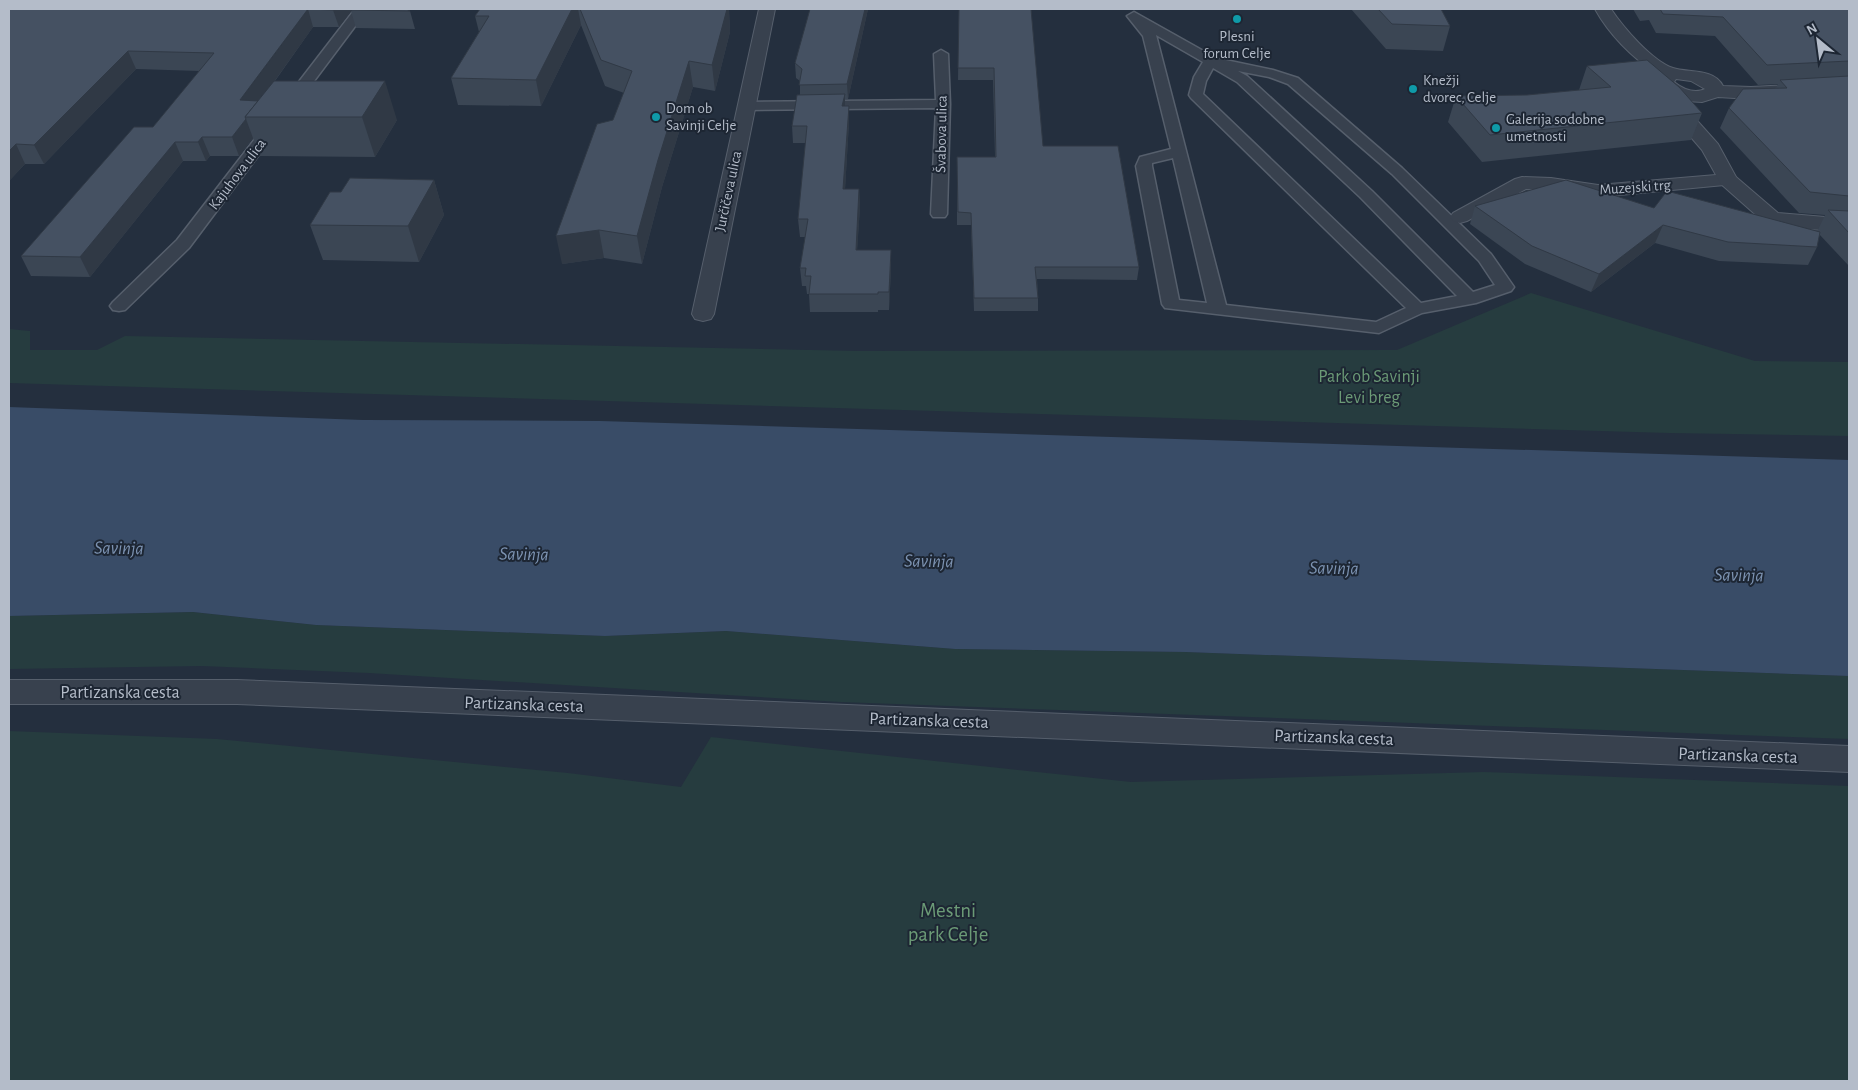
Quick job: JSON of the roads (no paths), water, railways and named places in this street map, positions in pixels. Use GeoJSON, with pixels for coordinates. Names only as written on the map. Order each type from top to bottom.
{"type":"FeatureCollection","features":[{"type":"Feature","properties":{"kind":"street","name":"Jurčičeva ulica"},"geometry":{"type":"LineString","coordinates":[[703,314],[767,9]]}},
{"type":"Feature","properties":{"kind":"street"},"geometry":{"type":"LineString","coordinates":[[1603,9],[1622,37],[1642,55],[1670,74],[1701,77],[1713,84],[1715,91]]}},
{"type":"Feature","properties":{"kind":"street"},"geometry":{"type":"LineString","coordinates":[[1670,74],[1663,80],[1667,88],[1697,97],[1709,95],[1715,91],[1751,93],[1849,87]]}},
{"type":"Feature","properties":{"kind":"street"},"geometry":{"type":"LineString","coordinates":[[1682,94],[1674,107],[1711,148],[1728,180],[1772,219],[1804,223],[1849,224]]}},
{"type":"Feature","properties":{"kind":"street","name":"Muzejski trg"},"geometry":{"type":"LineString","coordinates":[[1460,217],[1522,183],[1551,184],[1598,191],[1728,180]]}},
{"type":"Feature","properties":{"kind":"street","name":"Partizanska cesta"},"geometry":{"type":"LineString","coordinates":[[9,692],[237,692],[1849,759]]}},
{"type":"Feature","properties":{"kind":"lane","name":"Kajuhova ulica"},"geometry":{"type":"LineString","coordinates":[[119,306],[183,244],[362,9]]}},
{"type":"Feature","properties":{"kind":"lane"},"geometry":{"type":"LineString","coordinates":[[1128,12],[1242,79],[1366,194],[1470,298]]}},
{"type":"Feature","properties":{"kind":"lane"},"geometry":{"type":"LineString","coordinates":[[1128,12],[1150,35],[1218,310]]}},
{"type":"Feature","properties":{"kind":"lane","name":"Švabova ulica"},"geometry":{"type":"LineString","coordinates":[[939,214],[943,104],[941,54]]}},
{"type":"Feature","properties":{"kind":"lane"},"geometry":{"type":"LineString","coordinates":[[1180,151],[1145,160],[1144,166],[1171,304],[1379,328],[1417,309],[1470,298],[1505,287],[1486,258],[1398,171],[1293,81],[1273,74],[1211,61]]}},
{"type":"Feature","properties":{"kind":"lane"},"geometry":{"type":"LineString","coordinates":[[1211,61],[1202,71],[1197,83],[1196,95],[1417,309]]}},
{"type":"Feature","properties":{"kind":"lane"},"geometry":{"type":"LineString","coordinates":[[746,106],[943,104]]}},
{"type":"Feature","properties":{"kind":"water","name":"Savinja"},"geometry":{"type":"Polygon","coordinates":[[[9,407],[363,420],[600,421],[1849,460],[1849,676],[1185,652],[955,649],[726,631],[605,636],[316,625],[193,612],[9,616],[9,407]]]}},
{"type":"Feature","properties":{"kind":"place","name":"Plesni forum Celje"},"geometry":{"type":"Point","coordinates":[1237,19]}},
{"type":"Feature","properties":{"kind":"place","name":"Knežji dvorec, Celje"},"geometry":{"type":"Point","coordinates":[1413,89]}},
{"type":"Feature","properties":{"kind":"place","name":"Dom ob Savinji Celje"},"geometry":{"type":"Point","coordinates":[656,117]}},
{"type":"Feature","properties":{"kind":"place","name":"Galerija sodobne umetnosti"},"geometry":{"type":"Point","coordinates":[1496,128]}},
{"type":"Feature","properties":{"kind":"park label","name":"Park ob Savinji Levi breg"},"geometry":{"type":"Point","coordinates":[1369,386]}},
{"type":"Feature","properties":{"kind":"park label","name":"Mestni park Celje"},"geometry":{"type":"Point","coordinates":[948,922]}}]}
